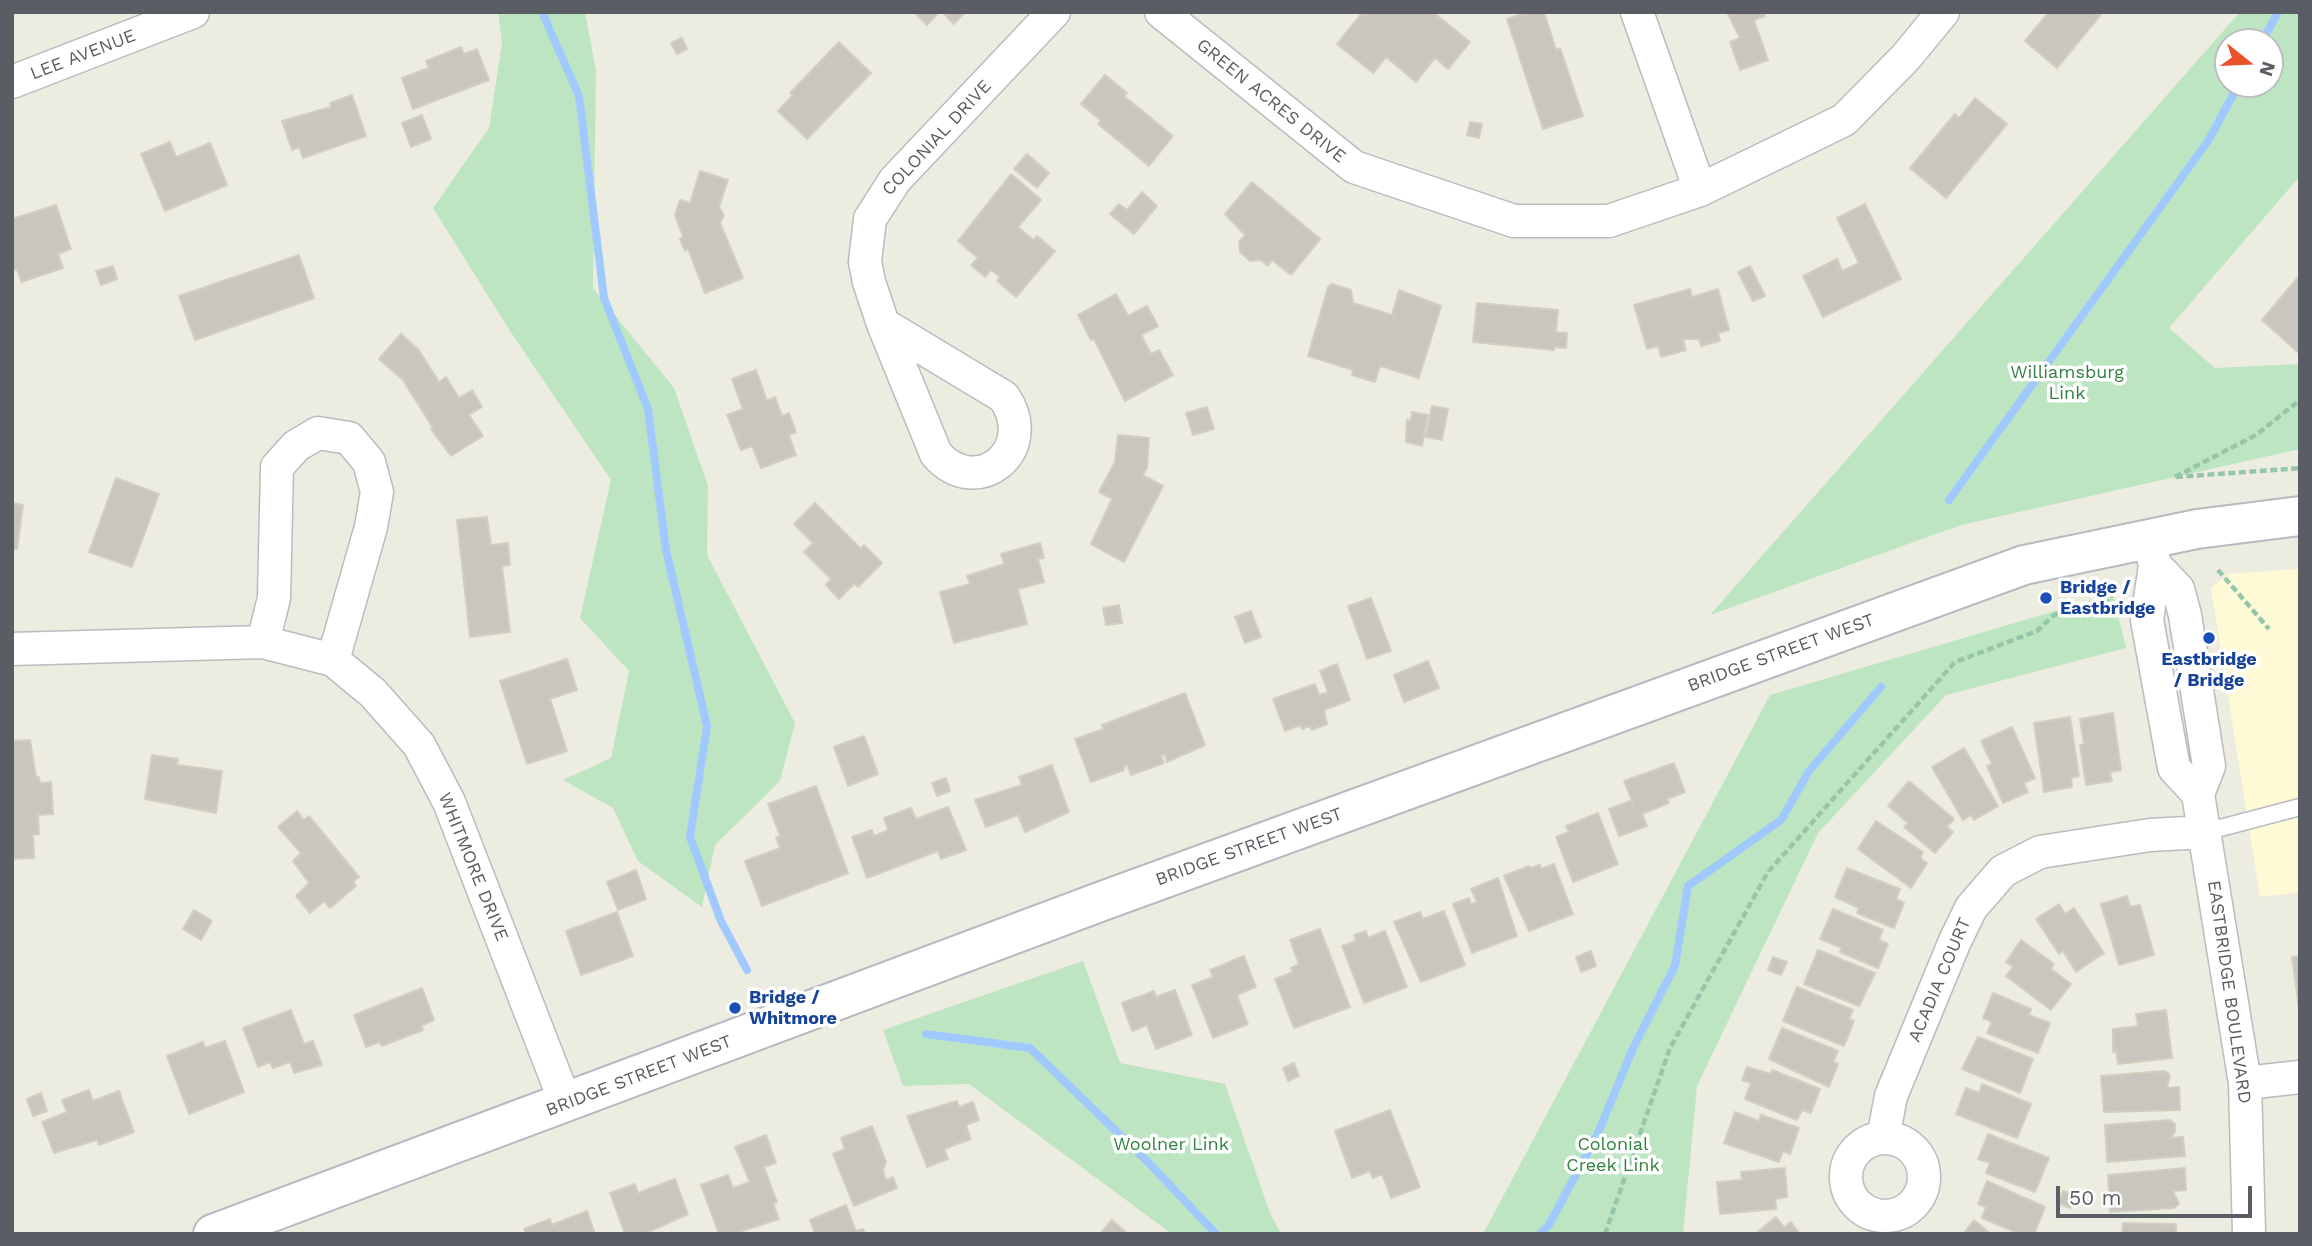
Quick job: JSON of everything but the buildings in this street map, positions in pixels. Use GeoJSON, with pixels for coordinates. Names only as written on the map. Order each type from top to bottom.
{"type":"FeatureCollection","features":[{"type":"Feature","properties":{"kind":"main road","name":"BRIDGE STREET WEST"},"geometry":{"type":"LineString","coordinates":[[213,1234],[1105,900],[2024,565],[2152,552],[2208,528],[2300,516]]}},
{"type":"Feature","properties":{"kind":"street","name":"LEE AVENUE"},"geometry":{"type":"LineString","coordinates":[[12,82],[193,12]]}},
{"type":"Feature","properties":{"kind":"street","name":"COLONIAL DRIVE"},"geometry":{"type":"LineString","coordinates":[[883,324],[1004,397],[1016,424],[1012,447],[1002,461],[988,470],[972,473],[956,470],[942,460],[932,447],[883,324],[865,262],[870,219],[895,180],[1054,12]]}},
{"type":"Feature","properties":{"kind":"street","name":"GREEN ACRES DRIVE"},"geometry":{"type":"LineString","coordinates":[[1161,12],[1354,167],[1514,221],[1609,221],[1700,190],[1844,120],[1906,58],[1943,12]]}},
{"type":"Feature","properties":{"kind":"street"},"geometry":{"type":"LineString","coordinates":[[1637,12],[1700,190]]}},
{"type":"Feature","properties":{"kind":"street"},"geometry":{"type":"LineString","coordinates":[[263,642],[274,598],[278,467],[296,446],[318,433],[349,438],[369,462],[377,492],[371,527],[333,660]]}},
{"type":"Feature","properties":{"kind":"street","name":"EASTBRIDGE BOULEVARD"},"geometry":{"type":"LineString","coordinates":[[2152,552],[2147,620],[2174,768],[2198,794],[2245,1083],[2249,1234]]}},
{"type":"Feature","properties":{"kind":"street","name":"WHITMORE DRIVE"},"geometry":{"type":"LineString","coordinates":[[12,649],[263,642],[333,660],[373,693],[419,745],[425,756],[449,803],[566,1104]]}},
{"type":"Feature","properties":{"kind":"street","name":"ACADIA COURT"},"geometry":{"type":"LineString","coordinates":[[1884,1138],[1891,1096],[1955,941],[1971,908],[2003,871],[2040,852],[2150,835],[2205,832]]}},
{"type":"Feature","properties":{"kind":"street"},"geometry":{"type":"LineString","coordinates":[[2245,1083],[2300,1077]]}},
{"type":"Feature","properties":{"kind":"street"},"geometry":{"type":"LineString","coordinates":[[1884,1138],[1906,1144],[1915,1151],[1924,1176],[1923,1186],[1912,1206],[1878,1225],[1853,1201],[1845,1177],[1848,1163],[1860,1147],[1884,1138]]}},
{"type":"Feature","properties":{"kind":"lane"},"geometry":{"type":"LineString","coordinates":[[2205,832],[2300,807]]}},
{"type":"Feature","properties":{"kind":"path"},"geometry":{"type":"LineString","coordinates":[[2300,400],[2256,435],[2175,477],[2300,468]]}},
{"type":"Feature","properties":{"kind":"path"},"geometry":{"type":"LineString","coordinates":[[2218,570],[2269,629]]}},
{"type":"Feature","properties":{"kind":"path"},"geometry":{"type":"LineString","coordinates":[[1605,1234],[1670,1048],[1768,872],[1955,662],[2037,631],[2054,615],[2107,600],[2115,592]]}},
{"type":"Feature","properties":{"kind":"path"},"geometry":{"type":"LineString","coordinates":[[1609,1224],[1612,1234]]}},
{"type":"Feature","properties":{"kind":"shaded area"},"geometry":{"type":"Polygon","coordinates":[[[2300,569],[2300,892],[2260,897],[2211,588],[2228,574],[2300,569]]]}},
{"type":"Feature","properties":{"kind":"green space"},"geometry":{"type":"Polygon","coordinates":[[[498,12],[585,12],[596,71],[593,288],[674,388],[708,486],[707,555],[795,723],[780,781],[715,845],[702,907],[638,861],[613,808],[563,780],[611,758],[629,671],[580,618],[611,480],[510,331],[433,208],[489,128],[502,43],[498,12]]]}},
{"type":"Feature","properties":{"kind":"green space","name":"Williamsburg Link"},"geometry":{"type":"Polygon","coordinates":[[[2240,12],[2300,12],[2300,176],[2169,328],[2215,368],[2300,364],[2300,449],[1961,525],[1710,615],[2214,42],[2214,98],[2284,98],[2284,28],[2226,28],[2240,12]]]}},
{"type":"Feature","properties":{"kind":"green space","name":"Colonial Creek Link"},"geometry":{"type":"Polygon","coordinates":[[[2113,594],[2126,648],[1946,695],[1818,833],[1697,1086],[1683,1234],[1483,1234],[1770,695],[2113,594]]]}},
{"type":"Feature","properties":{"kind":"green space","name":"Woolner Link"},"geometry":{"type":"Polygon","coordinates":[[[1083,961],[1120,1063],[1225,1084],[1270,1213],[1281,1234],[1172,1234],[969,1084],[903,1086],[883,1030],[1083,961]]]}},
{"type":"Feature","properties":{"kind":"waterway"},"geometry":{"type":"LineString","coordinates":[[542,12],[579,96],[604,298],[648,409],[666,550],[707,726],[690,837],[721,921],[747,970]]}},
{"type":"Feature","properties":{"kind":"waterway"},"geometry":{"type":"LineString","coordinates":[[2269,28],[2278,12]]}},
{"type":"Feature","properties":{"kind":"waterway"},"geometry":{"type":"LineString","coordinates":[[1949,500],[2208,141],[2231,98]]}},
{"type":"Feature","properties":{"kind":"waterway"},"geometry":{"type":"LineString","coordinates":[[1540,1234],[1549,1225],[1598,1133],[1634,1046],[1675,966],[1688,886],[1781,820],[1809,771],[1881,687]]}},
{"type":"Feature","properties":{"kind":"waterway"},"geometry":{"type":"LineString","coordinates":[[926,1034],[1030,1048],[1148,1162],[1216,1234]]}},
{"type":"Feature","properties":{"kind":"place","name":"Bridge / Eastbridge"},"geometry":{"type":"Point","coordinates":[2046,598]}},
{"type":"Feature","properties":{"kind":"place","name":"Eastbridge / Bridge"},"geometry":{"type":"Point","coordinates":[2209,638]}},
{"type":"Feature","properties":{"kind":"place","name":"Bridge / Whitmore"},"geometry":{"type":"Point","coordinates":[735,1008]}}]}
